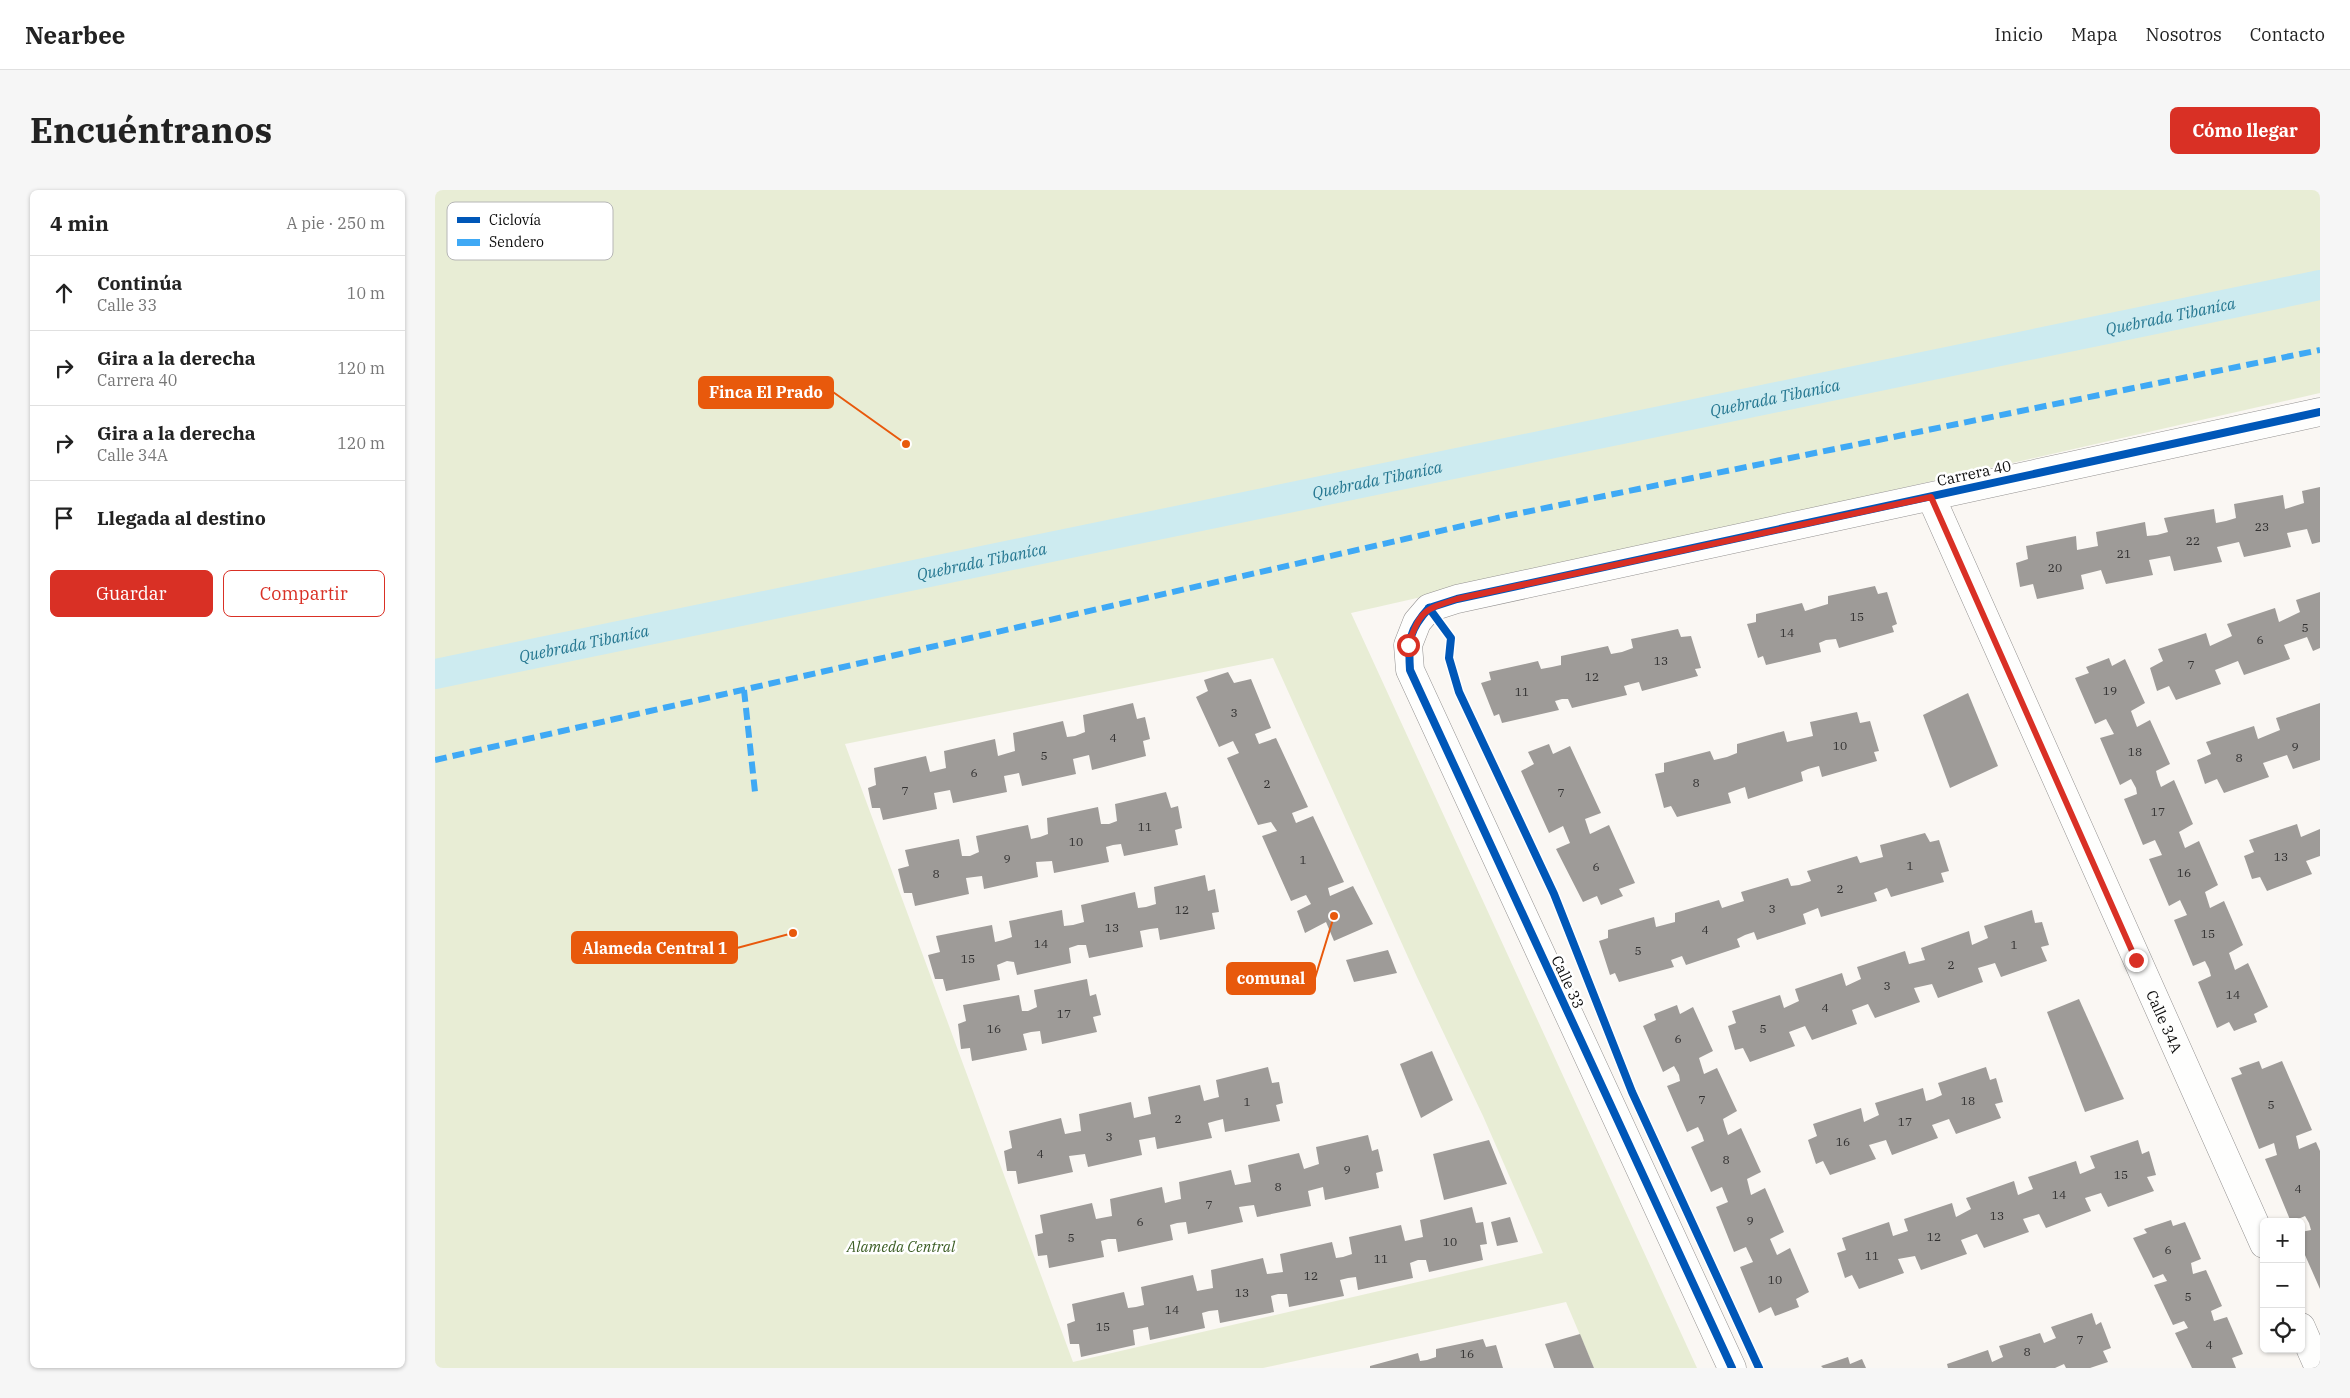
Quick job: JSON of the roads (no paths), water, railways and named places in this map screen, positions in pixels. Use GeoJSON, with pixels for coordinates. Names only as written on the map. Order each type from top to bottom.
{"type":"FeatureCollection","features":[{"type":"Feature","properties":{"kind":"street","name":"Carrera 40"},"geometry":{"type":"LineString","coordinates":[[1429,608],[1457,599],[2320,412]]}},
{"type":"Feature","properties":{"kind":"street","name":"Calle 34A"},"geometry":{"type":"LineString","coordinates":[[1931,497],[2260,1235]]}},
{"type":"Feature","properties":{"kind":"street","name":"Calle 33"},"geometry":{"type":"LineString","coordinates":[[1429,608],[1417,622],[1408,645],[1411,670],[1732,1368]]}},
{"type":"Feature","properties":{"kind":"street"},"geometry":{"type":"LineString","coordinates":[[2305,1337],[2319,1368]]}},
{"type":"Feature","properties":{"kind":"waterway","name":"Quebrada Tibaníca"},"geometry":{"type":"LineString","coordinates":[[435,674],[2320,285]]}},
{"type":"Feature","properties":{"kind":"place","name":"Finca El Prado"},"geometry":{"type":"Point","coordinates":[906,444]}},
{"type":"Feature","properties":{"kind":"place","name":"comunal"},"geometry":{"type":"Point","coordinates":[1334,916]}},
{"type":"Feature","properties":{"kind":"place","name":"Alameda Central 1"},"geometry":{"type":"Point","coordinates":[793,933]}},
{"type":"Feature","properties":{"kind":"park label","name":"Alameda Central"},"geometry":{"type":"Point","coordinates":[901,1246]}}]}
